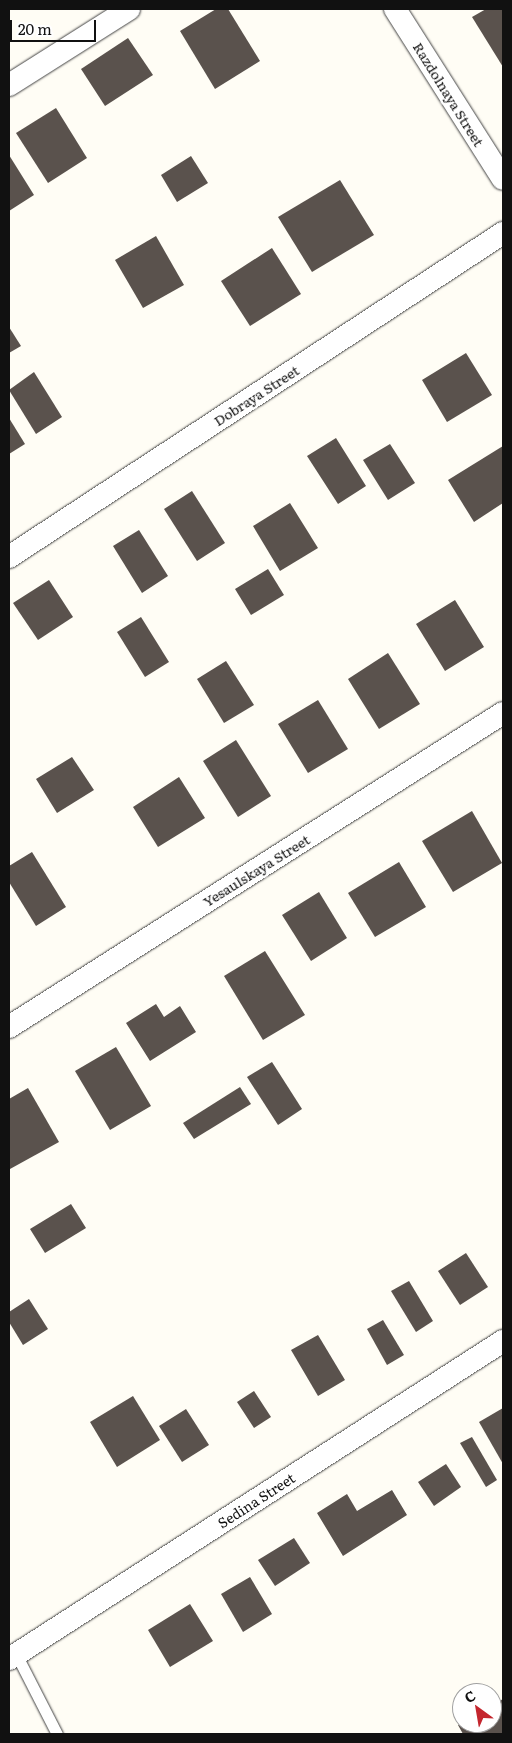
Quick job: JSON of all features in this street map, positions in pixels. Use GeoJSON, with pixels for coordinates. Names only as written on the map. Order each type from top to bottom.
{"type":"FeatureCollection","features":[{"type":"Feature","properties":{"kind":"street"},"geometry":{"type":"LineString","coordinates":[[9,85],[129,9]]}},
{"type":"Feature","properties":{"kind":"street","name":"Razdolnaya Street"},"geometry":{"type":"LineString","coordinates":[[395,9],[503,179]]}},
{"type":"Feature","properties":{"kind":"street","name":"Dobraya Street"},"geometry":{"type":"LineString","coordinates":[[9,557],[503,233]]}},
{"type":"Feature","properties":{"kind":"street","name":"Yesaulskaya Street"},"geometry":{"type":"LineString","coordinates":[[9,1027],[503,713]]}},
{"type":"Feature","properties":{"kind":"street","name":"Sedina Street"},"geometry":{"type":"LineString","coordinates":[[12,1657],[503,1341]]}},
{"type":"Feature","properties":{"kind":"lane"},"geometry":{"type":"LineString","coordinates":[[12,1657],[57,1734]]}},
{"type":"Feature","properties":{"kind":"building"},"geometry":{"type":"Polygon","coordinates":[[[216,9],[228,9],[260,61],[215,89],[180,31],[216,9]]]}},
{"type":"Feature","properties":{"kind":"building"},"geometry":{"type":"Polygon","coordinates":[[[486,9],[503,9],[503,67],[472,17],[486,9]]]}},
{"type":"Feature","properties":{"kind":"building"},"geometry":{"type":"Polygon","coordinates":[[[128,38],[153,75],[105,106],[81,69],[128,38]]]}},
{"type":"Feature","properties":{"kind":"building"},"geometry":{"type":"Polygon","coordinates":[[[56,108],[87,158],[48,183],[16,133],[56,108]]]}},
{"type":"Feature","properties":{"kind":"building"},"geometry":{"type":"Polygon","coordinates":[[[9,155],[34,195],[9,211],[9,155]]]}},
{"type":"Feature","properties":{"kind":"building"},"geometry":{"type":"Polygon","coordinates":[[[191,156],[208,183],[177,202],[161,175],[191,156]]]}},
{"type":"Feature","properties":{"kind":"building"},"geometry":{"type":"Polygon","coordinates":[[[340,180],[374,235],[312,272],[278,217],[340,180]]]}},
{"type":"Feature","properties":{"kind":"building"},"geometry":{"type":"Polygon","coordinates":[[[156,236],[184,285],[143,308],[115,260],[156,236]]]}},
{"type":"Feature","properties":{"kind":"building"},"geometry":{"type":"Polygon","coordinates":[[[272,248],[301,294],[250,326],[221,281],[272,248]]]}},
{"type":"Feature","properties":{"kind":"building"},"geometry":{"type":"Polygon","coordinates":[[[9,327],[21,346],[9,353],[9,327]]]}},
{"type":"Feature","properties":{"kind":"building"},"geometry":{"type":"Polygon","coordinates":[[[466,353],[492,395],[447,422],[422,380],[466,353]]]}},
{"type":"Feature","properties":{"kind":"building"},"geometry":{"type":"Polygon","coordinates":[[[34,372],[62,417],[36,434],[9,390],[34,372]]]}},
{"type":"Feature","properties":{"kind":"building"},"geometry":{"type":"Polygon","coordinates":[[[9,418],[25,444],[9,454],[9,418]]]}},
{"type":"Feature","properties":{"kind":"building"},"geometry":{"type":"Polygon","coordinates":[[[336,438],[366,486],[338,504],[307,456],[336,438]]]}},
{"type":"Feature","properties":{"kind":"building"},"geometry":{"type":"Polygon","coordinates":[[[390,444],[415,483],[388,500],[363,460],[390,444]]]}},
{"type":"Feature","properties":{"kind":"building"},"geometry":{"type":"Polygon","coordinates":[[[503,446],[503,503],[474,522],[448,480],[503,446]]]}},
{"type":"Feature","properties":{"kind":"building"},"geometry":{"type":"Polygon","coordinates":[[[192,491],[225,543],[197,561],[164,509],[192,491]]]}},
{"type":"Feature","properties":{"kind":"building"},"geometry":{"type":"Polygon","coordinates":[[[290,503],[318,548],[280,571],[253,526],[290,503]]]}},
{"type":"Feature","properties":{"kind":"building"},"geometry":{"type":"Polygon","coordinates":[[[139,530],[168,576],[142,593],[113,546],[139,530]]]}},
{"type":"Feature","properties":{"kind":"building"},"geometry":{"type":"Polygon","coordinates":[[[268,569],[284,595],[251,615],[235,589],[268,569]]]}},
{"type":"Feature","properties":{"kind":"building"},"geometry":{"type":"Polygon","coordinates":[[[49,580],[73,617],[38,640],[13,603],[49,580]]]}},
{"type":"Feature","properties":{"kind":"building"},"geometry":{"type":"Polygon","coordinates":[[[455,600],[484,647],[445,671],[416,624],[455,600]]]}},
{"type":"Feature","properties":{"kind":"building"},"geometry":{"type":"Polygon","coordinates":[[[141,617],[169,662],[145,677],[117,632],[141,617]]]}},
{"type":"Feature","properties":{"kind":"building"},"geometry":{"type":"Polygon","coordinates":[[[388,653],[420,704],[379,729],[348,679],[388,653]]]}},
{"type":"Feature","properties":{"kind":"building"},"geometry":{"type":"Polygon","coordinates":[[[226,661],[254,705],[224,723],[197,679],[226,661]]]}},
{"type":"Feature","properties":{"kind":"building"},"geometry":{"type":"Polygon","coordinates":[[[318,700],[348,749],[308,773],[278,724],[318,700]]]}},
{"type":"Feature","properties":{"kind":"building"},"geometry":{"type":"Polygon","coordinates":[[[236,740],[271,796],[238,817],[203,761],[236,740]]]}},
{"type":"Feature","properties":{"kind":"building"},"geometry":{"type":"Polygon","coordinates":[[[72,757],[94,790],[57,813],[36,779],[72,757]]]}},
{"type":"Feature","properties":{"kind":"building"},"geometry":{"type":"Polygon","coordinates":[[[179,777],[205,818],[158,847],[133,807],[179,777]]]}},
{"type":"Feature","properties":{"kind":"building"},"geometry":{"type":"Polygon","coordinates":[[[472,811],[502,863],[453,892],[422,841],[472,811]]]}},
{"type":"Feature","properties":{"kind":"building"},"geometry":{"type":"Polygon","coordinates":[[[32,852],[66,907],[36,926],[9,882],[9,866],[32,852]]]}},
{"type":"Feature","properties":{"kind":"building"},"geometry":{"type":"Polygon","coordinates":[[[399,862],[426,907],[375,937],[348,893],[399,862]]]}},
{"type":"Feature","properties":{"kind":"building"},"geometry":{"type":"Polygon","coordinates":[[[319,892],[347,938],[311,961],[282,915],[319,892]]]}},
{"type":"Feature","properties":{"kind":"building"},"geometry":{"type":"Polygon","coordinates":[[[265,951],[305,1015],[263,1040],[224,976],[265,951]]]}},
{"type":"Feature","properties":{"kind":"building"},"geometry":{"type":"Polygon","coordinates":[[[156,1004],[164,1017],[180,1006],[196,1032],[150,1061],[126,1023],[156,1004]]]}},
{"type":"Feature","properties":{"kind":"building"},"geometry":{"type":"Polygon","coordinates":[[[116,1047],[151,1106],[110,1130],[75,1071],[116,1047]]]}},
{"type":"Feature","properties":{"kind":"building"},"geometry":{"type":"Polygon","coordinates":[[[272,1062],[302,1109],[278,1125],[247,1077],[272,1062]]]}},
{"type":"Feature","properties":{"kind":"building"},"geometry":{"type":"Polygon","coordinates":[[[240,1087],[251,1104],[194,1139],[183,1123],[240,1087]]]}},
{"type":"Feature","properties":{"kind":"building"},"geometry":{"type":"Polygon","coordinates":[[[28,1088],[59,1142],[10,1169],[9,1099],[28,1088]]]}},
{"type":"Feature","properties":{"kind":"building"},"geometry":{"type":"Polygon","coordinates":[[[71,1204],[86,1228],[45,1253],[30,1229],[71,1204]]]}},
{"type":"Feature","properties":{"kind":"building"},"geometry":{"type":"Polygon","coordinates":[[[466,1253],[488,1287],[460,1305],[438,1271],[466,1253]]]}},
{"type":"Feature","properties":{"kind":"building"},"geometry":{"type":"Polygon","coordinates":[[[409,1281],[433,1321],[416,1332],[391,1291],[409,1281]]]}},
{"type":"Feature","properties":{"kind":"building"},"geometry":{"type":"Polygon","coordinates":[[[29,1299],[48,1329],[23,1345],[9,1322],[9,1312],[29,1299]]]}},
{"type":"Feature","properties":{"kind":"building"},"geometry":{"type":"Polygon","coordinates":[[[383,1320],[404,1355],[387,1365],[367,1329],[383,1320]]]}},
{"type":"Feature","properties":{"kind":"building"},"geometry":{"type":"Polygon","coordinates":[[[318,1335],[345,1380],[318,1396],[291,1350],[318,1335]]]}},
{"type":"Feature","properties":{"kind":"building"},"geometry":{"type":"Polygon","coordinates":[[[254,1391],[271,1417],[254,1428],[237,1402],[254,1391]]]}},
{"type":"Feature","properties":{"kind":"building"},"geometry":{"type":"Polygon","coordinates":[[[133,1396],[160,1440],[117,1467],[90,1422],[133,1396]]]}},
{"type":"Feature","properties":{"kind":"building"},"geometry":{"type":"Polygon","coordinates":[[[503,1408],[503,1464],[479,1422],[503,1408]]]}},
{"type":"Feature","properties":{"kind":"building"},"geometry":{"type":"Polygon","coordinates":[[[186,1409],[209,1445],[182,1462],[159,1426],[186,1409]]]}},
{"type":"Feature","properties":{"kind":"building"},"geometry":{"type":"Polygon","coordinates":[[[472,1437],[497,1480],[486,1487],[460,1443],[472,1437]]]}},
{"type":"Feature","properties":{"kind":"building"},"geometry":{"type":"Polygon","coordinates":[[[446,1464],[461,1487],[434,1506],[418,1482],[446,1464]]]}},
{"type":"Feature","properties":{"kind":"building"},"geometry":{"type":"Polygon","coordinates":[[[392,1490],[407,1515],[343,1556],[317,1513],[347,1494],[357,1511],[392,1490]]]}},
{"type":"Feature","properties":{"kind":"building"},"geometry":{"type":"Polygon","coordinates":[[[294,1538],[310,1563],[275,1586],[258,1560],[294,1538]]]}},
{"type":"Feature","properties":{"kind":"building"},"geometry":{"type":"Polygon","coordinates":[[[250,1577],[272,1614],[243,1632],[221,1594],[250,1577]]]}},
{"type":"Feature","properties":{"kind":"building"},"geometry":{"type":"Polygon","coordinates":[[[190,1604],[213,1641],[170,1667],[148,1630],[190,1604]]]}},
{"type":"Feature","properties":{"kind":"building"},"geometry":{"type":"Polygon","coordinates":[[[502,1700],[503,1734],[463,1734],[502,1733],[502,1700]]]}}]}
